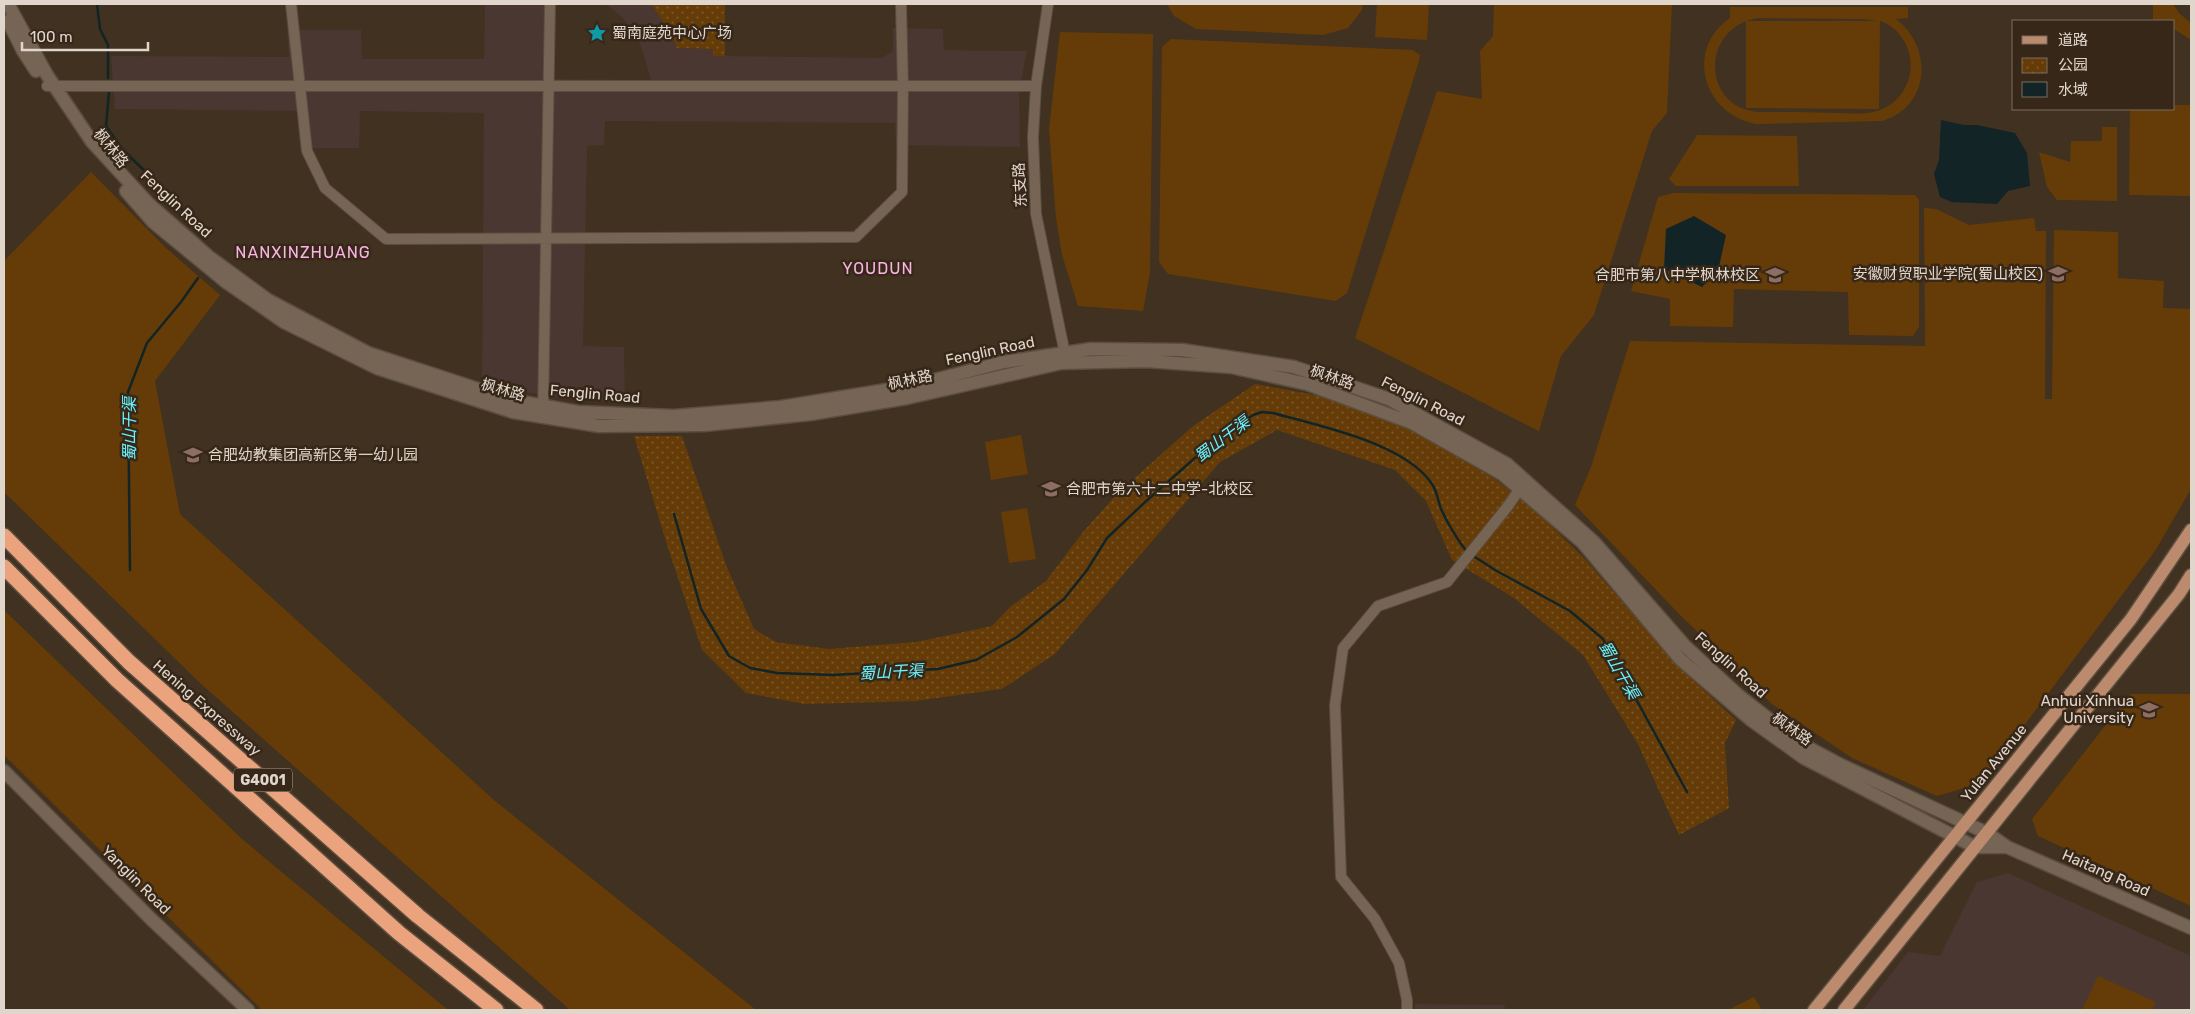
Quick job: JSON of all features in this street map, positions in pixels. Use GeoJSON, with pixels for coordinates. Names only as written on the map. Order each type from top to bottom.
{"type":"FeatureCollection","features":[{"type":"Feature","properties":{"kind":"highway","name":"Hening Expressway"},"geometry":{"type":"LineString","coordinates":[[4,536],[129,662],[418,916],[536,1010]]}},
{"type":"Feature","properties":{"kind":"highway","name":"G4001"},"geometry":{"type":"LineString","coordinates":[[4,567],[117,680],[399,933],[496,1010]]}},
{"type":"Feature","properties":{"kind":"main road"},"geometry":{"type":"LineString","coordinates":[[8,4],[50,86]]}},
{"type":"Feature","properties":{"kind":"main road","name":"枫林路"},"geometry":{"type":"LineString","coordinates":[[4,12],[23,51],[50,86],[87,146],[153,222],[226,282],[284,322],[377,368],[513,412],[543,411],[599,426],[705,425],[811,414],[907,398],[1066,358],[1231,367],[1306,384],[1412,423],[1523,484],[1582,542],[1680,659],[1751,720],[1804,758],[1976,847]]}},
{"type":"Feature","properties":{"kind":"main road","name":"Fenglin Road"},"geometry":{"type":"LineString","coordinates":[[1523,484],[1594,542],[1685,646],[1738,695],[1798,742],[1841,765],[1987,833],[2007,847]]}},
{"type":"Feature","properties":{"kind":"main road","name":"Yulan Avenue"},"geometry":{"type":"LineString","coordinates":[[1814,1010],[2130,620],[2191,530]]}},
{"type":"Feature","properties":{"kind":"main road"},"geometry":{"type":"LineString","coordinates":[[1844,1010],[2179,594],[2191,575]]}},
{"type":"Feature","properties":{"kind":"main road","name":"Yanglin Road"},"geometry":{"type":"LineString","coordinates":[[4,771],[151,919],[248,1010]]}},
{"type":"Feature","properties":{"kind":"main road"},"geometry":{"type":"LineString","coordinates":[[1976,847],[2007,847]]}},
{"type":"Feature","properties":{"kind":"main road","name":"Haitang Road"},"geometry":{"type":"LineString","coordinates":[[2007,847],[2191,928]]}},
{"type":"Feature","properties":{"kind":"street"},"geometry":{"type":"LineString","coordinates":[[291,4],[307,151],[325,188],[386,239],[856,237],[902,192],[903,87],[901,4]]}},
{"type":"Feature","properties":{"kind":"street"},"geometry":{"type":"LineString","coordinates":[[543,411],[550,4]]}},
{"type":"Feature","properties":{"kind":"street","name":"东支路"},"geometry":{"type":"LineString","coordinates":[[1048,4],[1036,86],[1033,137],[1036,214],[1066,358]]}},
{"type":"Feature","properties":{"kind":"street"},"geometry":{"type":"LineString","coordinates":[[50,86],[1036,86]]}},
{"type":"Feature","properties":{"kind":"street"},"geometry":{"type":"LineString","coordinates":[[1407,1010],[1407,1000],[1399,963],[1375,919],[1341,877],[1336,705],[1343,648],[1378,606],[1447,582],[1523,484]]}},
{"type":"Feature","properties":{"kind":"shaded area"},"geometry":{"type":"Polygon","coordinates":[[[485,4],[546,4],[545,79],[651,80],[641,46],[624,19],[606,4],[651,4],[671,33],[677,48],[713,49],[714,56],[882,58],[893,51],[893,28],[943,29],[944,50],[1027,51],[1019,90],[1020,147],[896,145],[895,123],[605,121],[604,145],[587,146],[583,346],[624,347],[625,403],[572,399],[530,393],[482,379],[484,113],[360,111],[359,148],[300,148],[297,111],[115,109],[111,56],[289,57],[287,30],[361,30],[362,59],[484,59],[485,4]]]}},
{"type":"Feature","properties":{"kind":"shaded area"},"geometry":{"type":"Polygon","coordinates":[[[2008,873],[2191,956],[2191,1010],[1863,1010],[1908,952],[1940,956],[1977,882],[2008,873]]]}},
{"type":"Feature","properties":{"kind":"shaded area"},"geometry":{"type":"Polygon","coordinates":[[[1415,1004],[1505,1005],[1504,1010],[1415,1010],[1415,1004]]]}},
{"type":"Feature","properties":{"kind":"green space"},"geometry":{"type":"Polygon","coordinates":[[[651,4],[725,4],[725,56],[713,56],[713,49],[677,48],[671,33],[651,4]]]}},
{"type":"Feature","properties":{"kind":"green space"},"geometry":{"type":"Polygon","coordinates":[[[1167,4],[1363,4],[1362,10],[1348,28],[1323,35],[1196,29],[1174,16],[1167,4]]]}},
{"type":"Feature","properties":{"kind":"green space"},"geometry":{"type":"Polygon","coordinates":[[[1377,4],[1429,4],[1427,40],[1375,37],[1377,4]]]}},
{"type":"Feature","properties":{"kind":"green space"},"geometry":{"type":"Polygon","coordinates":[[[1494,4],[1672,4],[1667,113],[1652,131],[1594,315],[1561,356],[1539,431],[1355,338],[1437,91],[1482,99],[1480,51],[1493,36],[1494,4]]]}},
{"type":"Feature","properties":{"kind":"green space"},"geometry":{"type":"Polygon","coordinates":[[[2153,4],[2173,4],[2179,13],[2191,23],[2191,40],[2175,30],[2175,20],[2153,20],[2153,4]]]}},
{"type":"Feature","properties":{"kind":"green space"},"geometry":{"type":"Polygon","coordinates":[[[1730,7],[1908,7],[1908,18],[1896,19],[1908,31],[1916,45],[1921,60],[1918,90],[1910,103],[1898,113],[1882,121],[1756,124],[1738,118],[1723,108],[1712,94],[1706,79],[1704,63],[1707,46],[1716,31],[1730,18],[1730,7]],[[1759,18],[1750,21],[1877,21],[1863,19],[1759,18]],[[1880,21],[1879,109],[1746,108],[1746,22],[1740,24],[1726,36],[1718,50],[1715,67],[1718,83],[1726,97],[1740,107],[1759,112],[1856,114],[1885,108],[1899,97],[1907,83],[1911,66],[1909,51],[1896,30],[1880,21]]]}},
{"type":"Feature","properties":{"kind":"green space"},"geometry":{"type":"Polygon","coordinates":[[[1060,32],[1153,34],[1150,273],[1143,311],[1078,306],[1062,255],[1056,218],[1049,129],[1060,32]]]}},
{"type":"Feature","properties":{"kind":"green space"},"geometry":{"type":"Polygon","coordinates":[[[1171,39],[1413,50],[1420,55],[1347,293],[1336,301],[1168,274],[1159,262],[1162,47],[1171,39]]]}},
{"type":"Feature","properties":{"kind":"green space"},"geometry":{"type":"Polygon","coordinates":[[[2175,105],[2191,105],[2191,196],[2129,195],[2130,110],[2175,110],[2175,105]]]}},
{"type":"Feature","properties":{"kind":"green space"},"geometry":{"type":"Polygon","coordinates":[[[2102,127],[2117,127],[2117,201],[2057,200],[2047,187],[2039,152],[2070,162],[2071,141],[2102,141],[2102,127]]]}},
{"type":"Feature","properties":{"kind":"green space"},"geometry":{"type":"Polygon","coordinates":[[[1697,135],[1797,136],[1799,186],[1676,186],[1669,179],[1697,135]]]}},
{"type":"Feature","properties":{"kind":"green space"},"geometry":{"type":"Polygon","coordinates":[[[91,172],[166,248],[220,295],[155,381],[180,514],[494,800],[756,1010],[570,1010],[201,684],[4,492],[4,261],[91,172]]]}},
{"type":"Feature","properties":{"kind":"green space"},"geometry":{"type":"Polygon","coordinates":[[[1673,193],[1915,195],[1919,200],[1919,327],[1913,336],[1849,335],[1848,292],[1734,289],[1733,327],[1670,326],[1670,299],[1631,291],[1658,197],[1673,193]]]}},
{"type":"Feature","properties":{"kind":"green space"},"geometry":{"type":"Polygon","coordinates":[[[1924,208],[1936,209],[1969,225],[2034,218],[2036,231],[2046,231],[2045,399],[2052,399],[2054,230],[2118,232],[2118,278],[2164,281],[2163,308],[2191,309],[2191,489],[2155,551],[1981,783],[1937,796],[1852,758],[1772,704],[1680,615],[1575,505],[1591,467],[1630,341],[1925,346],[1924,208]]]}},
{"type":"Feature","properties":{"kind":"green space"},"geometry":{"type":"Polygon","coordinates":[[[1255,384],[1327,397],[1413,430],[1495,479],[1538,513],[1586,560],[1674,662],[1736,720],[1725,743],[1729,808],[1679,835],[1638,744],[1583,655],[1514,598],[1452,560],[1426,501],[1395,470],[1277,430],[1220,462],[1055,654],[1002,689],[915,701],[805,704],[746,693],[702,650],[668,548],[634,436],[682,436],[726,565],[754,629],[776,642],[829,649],[916,642],[992,626],[1010,607],[1046,581],[1083,532],[1118,493],[1193,426],[1255,384]]]}},
{"type":"Feature","properties":{"kind":"green space"},"geometry":{"type":"Polygon","coordinates":[[[1021,435],[1028,474],[991,480],[985,442],[1021,435]]]}},
{"type":"Feature","properties":{"kind":"green space"},"geometry":{"type":"Polygon","coordinates":[[[1027,508],[1036,559],[1009,563],[1001,512],[1027,508]]]}},
{"type":"Feature","properties":{"kind":"green space"},"geometry":{"type":"Polygon","coordinates":[[[4,610],[242,839],[448,1010],[262,1010],[4,755],[4,610]]]}},
{"type":"Feature","properties":{"kind":"green space","name":"Anhui Xinhua University"},"geometry":{"type":"Polygon","coordinates":[[[2130,694],[2191,694],[2191,906],[2038,836],[2032,819],[2130,694]]]}},
{"type":"Feature","properties":{"kind":"green space"},"geometry":{"type":"Polygon","coordinates":[[[2098,976],[2156,1002],[2152,1010],[2082,1010],[2098,976]]]}},
{"type":"Feature","properties":{"kind":"green space"},"geometry":{"type":"Polygon","coordinates":[[[1754,997],[1762,1010],[1728,1010],[1754,997]]]}},
{"type":"Feature","properties":{"kind":"water"},"geometry":{"type":"Polygon","coordinates":[[[1941,120],[2015,133],[2027,153],[2030,186],[2008,191],[1997,204],[1952,202],[1940,197],[1934,174],[1939,160],[1941,120]]]}},
{"type":"Feature","properties":{"kind":"water"},"geometry":{"type":"Polygon","coordinates":[[[1694,216],[1726,235],[1718,271],[1702,287],[1664,269],[1666,229],[1694,216]]]}},
{"type":"Feature","properties":{"kind":"waterway","name":"蜀山干渠"},"geometry":{"type":"LineString","coordinates":[[97,4],[100,29],[108,45],[108,78]]}},
{"type":"Feature","properties":{"kind":"waterway","name":"蜀山干渠"},"geometry":{"type":"LineString","coordinates":[[109,92],[106,126],[122,149],[180,205],[186,220]]}},
{"type":"Feature","properties":{"kind":"waterway","name":"蜀山干渠"},"geometry":{"type":"LineString","coordinates":[[130,570],[128,392],[147,343],[198,278]]}},
{"type":"Feature","properties":{"kind":"waterway","name":"蜀山干渠"},"geometry":{"type":"LineString","coordinates":[[674,514],[701,609],[729,656],[750,668],[777,673],[833,675],[938,669],[976,660],[1017,637],[1064,599],[1087,570],[1107,538],[1144,503],[1196,457],[1253,415],[1262,412],[1273,413],[1336,430],[1360,438],[1402,457],[1419,470],[1432,484],[1444,515],[1467,552]]}},
{"type":"Feature","properties":{"kind":"waterway","name":"蜀山干渠"},"geometry":{"type":"LineString","coordinates":[[1472,555],[1495,570],[1570,611],[1603,639],[1687,792]]}},
{"type":"Feature","properties":{"kind":"place","name":"蜀南庭苑中心广场"},"geometry":{"type":"Point","coordinates":[597,33]}},
{"type":"Feature","properties":{"kind":"place","name":"安徽财贸职业学院(蜀山校区)"},"geometry":{"type":"Point","coordinates":[2058,274]}},
{"type":"Feature","properties":{"kind":"place","name":"合肥市第八中学枫林校区"},"geometry":{"type":"Point","coordinates":[1775,275]}},
{"type":"Feature","properties":{"kind":"place","name":"合肥幼教集团高新区第一幼儿园"},"geometry":{"type":"Point","coordinates":[193,455]}},
{"type":"Feature","properties":{"kind":"place","name":"合肥市第六十二中学-北校区"},"geometry":{"type":"Point","coordinates":[1051,489]}},
{"type":"Feature","properties":{"kind":"place","name":"Anhui Xinhua University"},"geometry":{"type":"Point","coordinates":[2149,710]}},
{"type":"Feature","properties":{"kind":"district","name":"NANXINZHUANG"},"geometry":{"type":"Point","coordinates":[303,252]}},
{"type":"Feature","properties":{"kind":"district","name":"YOUDUN"},"geometry":{"type":"Point","coordinates":[878,268]}}]}
